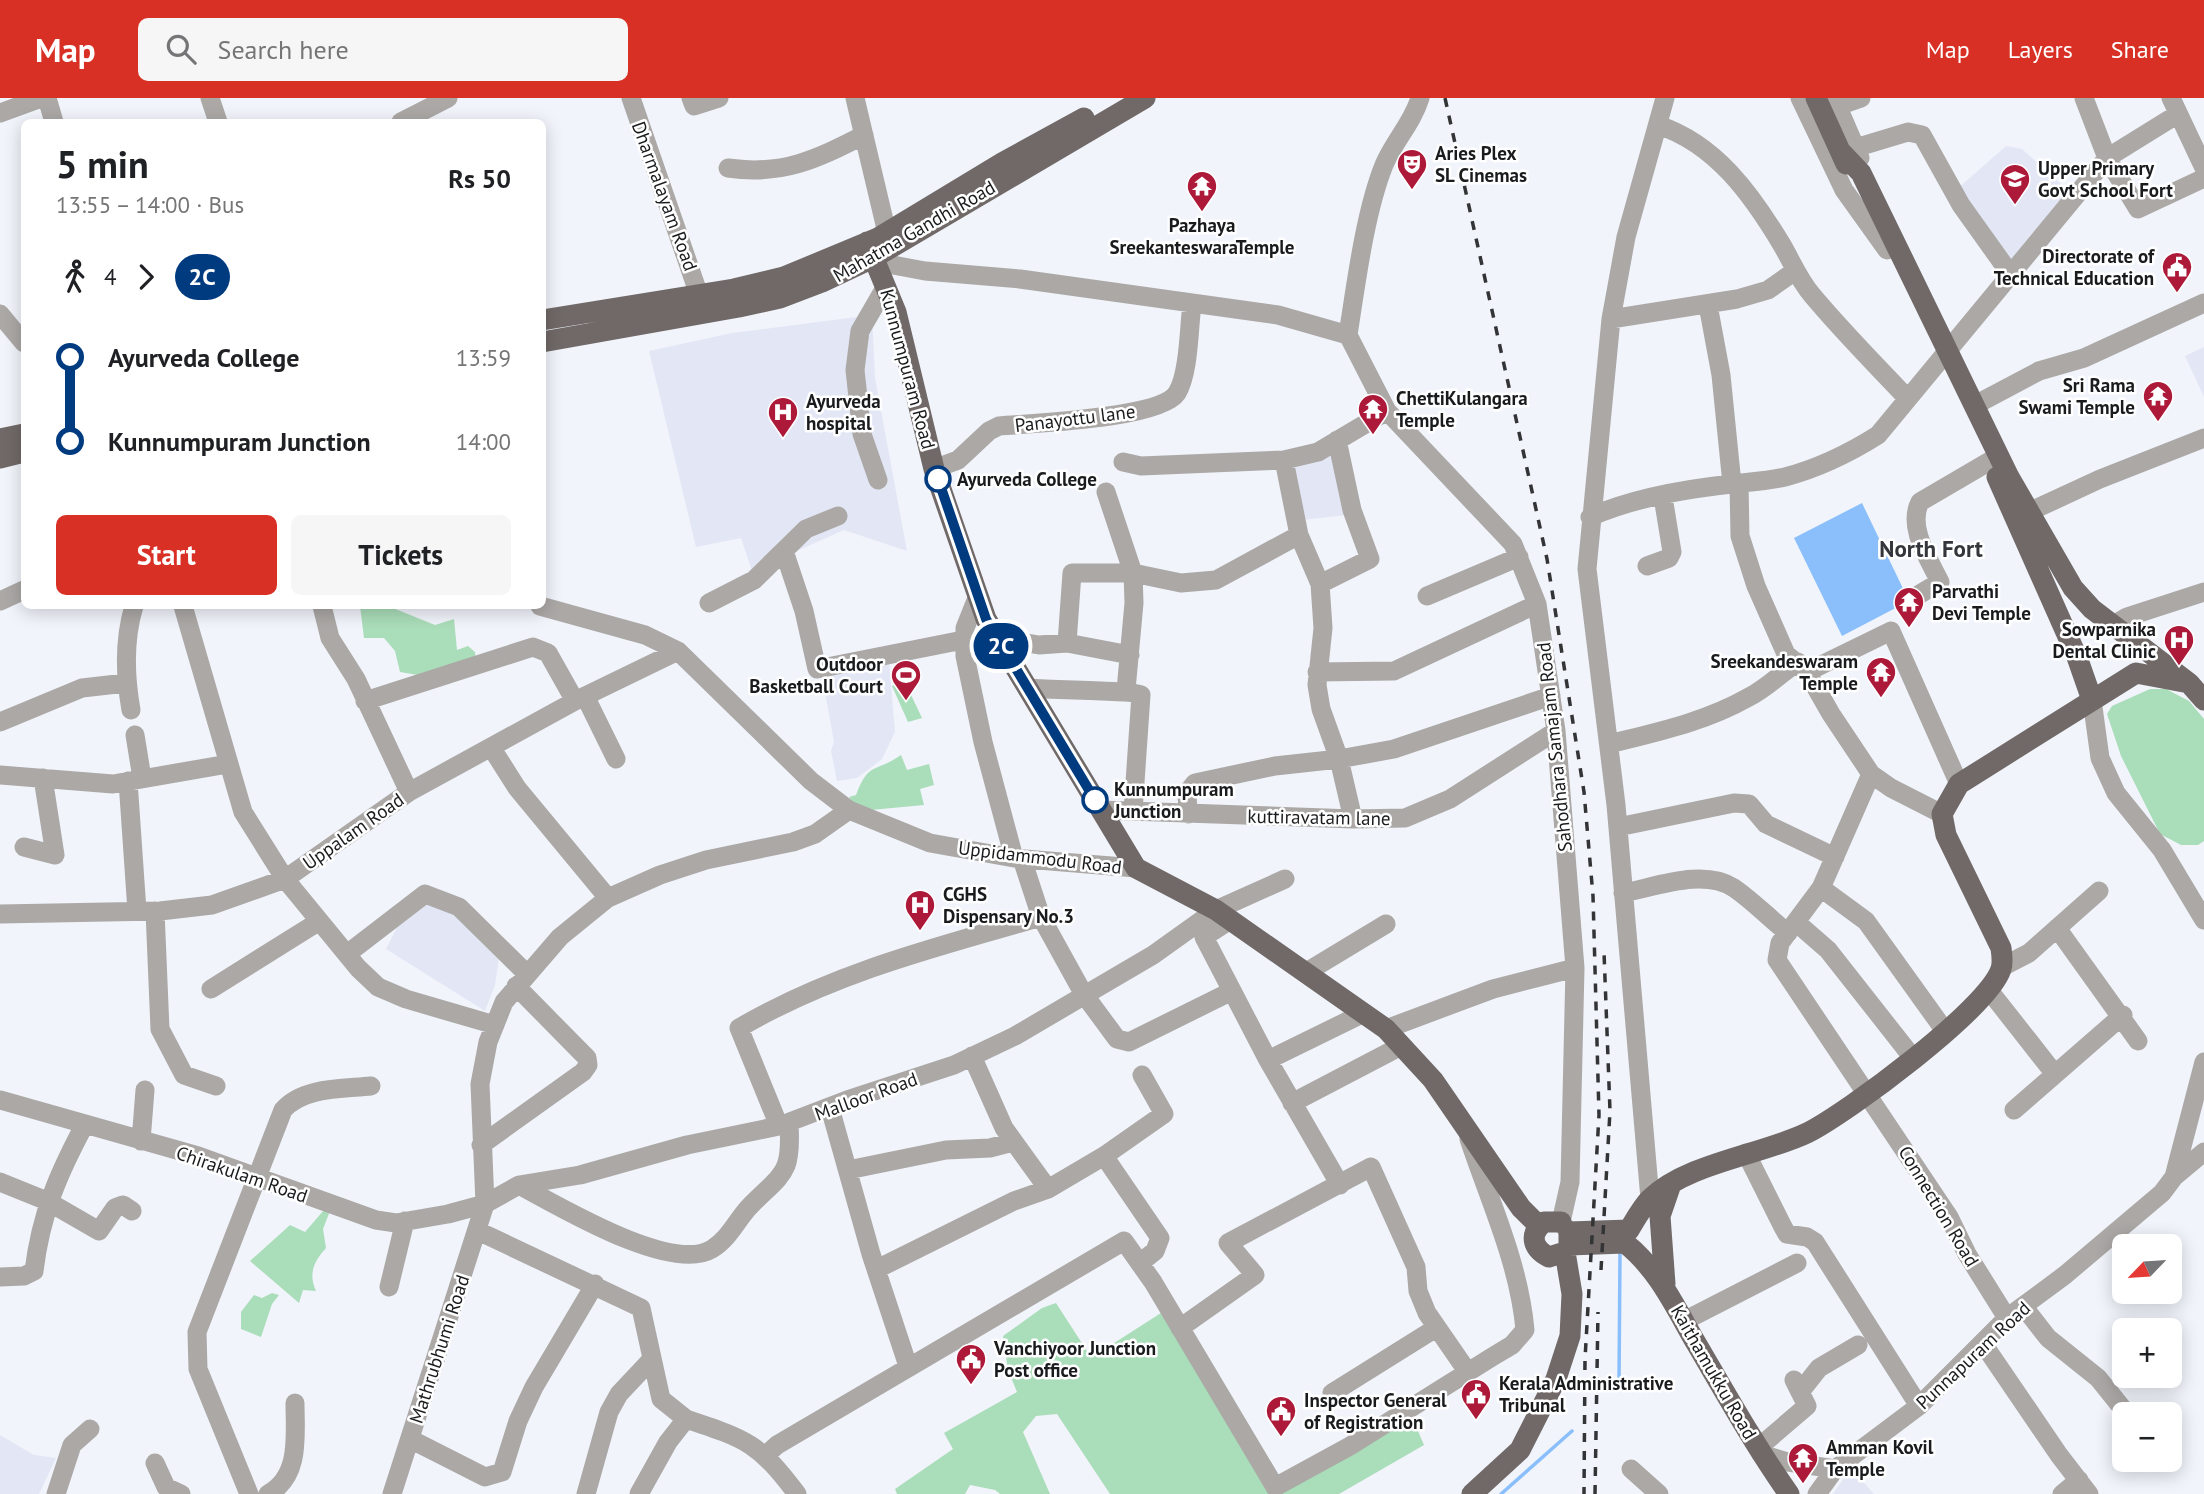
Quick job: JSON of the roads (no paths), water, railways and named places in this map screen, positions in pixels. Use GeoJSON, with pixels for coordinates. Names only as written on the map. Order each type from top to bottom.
{"type":"FeatureCollection","features":[{"type":"Feature","properties":{"kind":"main road","name":"Mahatma Gandhi Road"},"geometry":{"type":"LineString","coordinates":[[546,319],[699,295],[784,277],[871,250],[887,233],[1002,163],[1121,98]]}},
{"type":"Feature","properties":{"kind":"main road","name":"Mahatma Gandhi Road"},"geometry":{"type":"LineString","coordinates":[[546,341],[780,298],[1145,98]]}},
{"type":"Feature","properties":{"kind":"main road"},"geometry":{"type":"LineString","coordinates":[[1816,98],[1849,150],[1853,183],[1890,242],[1944,353],[2077,657],[2092,700]]}},
{"type":"Feature","properties":{"kind":"main road","name":"Kunnumpuram Road"},"geometry":{"type":"LineString","coordinates":[[871,250],[896,312],[934,469],[977,598],[998,641],[1136,868]]}},
{"type":"Feature","properties":{"kind":"main road"},"geometry":{"type":"LineString","coordinates":[[1944,353],[1975,405],[2009,477],[2073,589],[2112,626],[2189,683],[2204,700]]}},
{"type":"Feature","properties":{"kind":"main road"},"geometry":{"type":"LineString","coordinates":[[0,439],[21,435]]}},
{"type":"Feature","properties":{"kind":"main road"},"geometry":{"type":"LineString","coordinates":[[0,458],[21,453]]}},
{"type":"Feature","properties":{"kind":"main road"},"geometry":{"type":"LineString","coordinates":[[1626,1236],[1655,1208],[1671,1184],[1746,1153],[1803,1135],[1869,1096],[1945,1031],[1988,989],[2002,967],[2001,948],[1946,835],[1942,814],[1959,784],[2136,673],[2189,683]]}},
{"type":"Feature","properties":{"kind":"main road","name":"Uppidammodu Road"},"geometry":{"type":"LineString","coordinates":[[1136,868],[1223,915],[1386,1029],[1433,1080],[1464,1122],[1480,1152],[1536,1231],[1536,1247],[1563,1242]]}},
{"type":"Feature","properties":{"kind":"main road"},"geometry":{"type":"LineString","coordinates":[[1655,1208],[1666,1290]]}},
{"type":"Feature","properties":{"kind":"main road"},"geometry":{"type":"LineString","coordinates":[[1472,1494],[1520,1450],[1556,1379],[1570,1336],[1563,1242],[1549,1220],[1536,1231]]}},
{"type":"Feature","properties":{"kind":"main road"},"geometry":{"type":"LineString","coordinates":[[1563,1242],[1626,1236],[1651,1245],[1661,1257]]}},
{"type":"Feature","properties":{"kind":"main road","name":"Kaithamukku Road"},"geometry":{"type":"LineString","coordinates":[[1626,1236],[1666,1290],[1760,1451],[1789,1494]]}},
{"type":"Feature","properties":{"kind":"street"},"geometry":{"type":"LineString","coordinates":[[0,113],[41,98]]}},
{"type":"Feature","properties":{"kind":"street"},"geometry":{"type":"LineString","coordinates":[[47,98],[53,119]]}},
{"type":"Feature","properties":{"kind":"street"},"geometry":{"type":"LineString","coordinates":[[210,98],[217,119]]}},
{"type":"Feature","properties":{"kind":"street"},"geometry":{"type":"LineString","coordinates":[[407,119],[448,98]]}},
{"type":"Feature","properties":{"kind":"street","name":"Dharmalayam Road"},"geometry":{"type":"LineString","coordinates":[[631,98],[699,295]]}},
{"type":"Feature","properties":{"kind":"street"},"geometry":{"type":"LineString","coordinates":[[691,98],[694,106],[719,98]]}},
{"type":"Feature","properties":{"kind":"street"},"geometry":{"type":"LineString","coordinates":[[855,98],[887,233]]}},
{"type":"Feature","properties":{"kind":"street"},"geometry":{"type":"LineString","coordinates":[[871,250],[893,265],[925,271],[1020,279],[1278,315],[1348,335],[1376,188],[1386,161],[1407,130],[1420,98]]}},
{"type":"Feature","properties":{"kind":"street"},"geometry":{"type":"LineString","coordinates":[[1655,1208],[1618,827],[1587,569],[1611,319],[1626,237],[1665,98]]}},
{"type":"Feature","properties":{"kind":"street"},"geometry":{"type":"LineString","coordinates":[[1800,98],[1844,190],[1890,242]]}},
{"type":"Feature","properties":{"kind":"street"},"geometry":{"type":"LineString","coordinates":[[1861,98],[1836,102],[1849,150],[1908,132],[1922,135],[1961,205],[2011,275]]}},
{"type":"Feature","properties":{"kind":"street"},"geometry":{"type":"LineString","coordinates":[[2084,98],[2107,158],[2138,209],[2204,178]]}},
{"type":"Feature","properties":{"kind":"street"},"geometry":{"type":"LineString","coordinates":[[1590,517],[1614,506],[1735,483],[1781,478],[1813,469],[1847,454],[1878,435],[2107,158],[2174,106],[2204,168]]}},
{"type":"Feature","properties":{"kind":"street"},"geometry":{"type":"LineString","coordinates":[[1658,125],[1679,132],[1696,143],[1732,175],[1761,210],[1812,296],[1907,398]]}},
{"type":"Feature","properties":{"kind":"street"},"geometry":{"type":"LineString","coordinates":[[728,168],[757,172],[810,163],[864,135]]}},
{"type":"Feature","properties":{"kind":"street"},"geometry":{"type":"LineString","coordinates":[[1611,319],[1709,305],[1769,290],[1795,271]]}},
{"type":"Feature","properties":{"kind":"street"},"geometry":{"type":"LineString","coordinates":[[878,480],[862,434],[855,370],[860,331],[886,286]]}},
{"type":"Feature","properties":{"kind":"street","name":"Panayottu lane"},"geometry":{"type":"LineString","coordinates":[[934,469],[958,460],[989,431],[999,426],[1135,413],[1165,403],[1176,395],[1182,378],[1192,303]]}},
{"type":"Feature","properties":{"kind":"street"},"geometry":{"type":"LineString","coordinates":[[1975,405],[2039,370],[2084,358],[2204,303]]}},
{"type":"Feature","properties":{"kind":"street"},"geometry":{"type":"LineString","coordinates":[[1709,305],[1721,375],[1740,536],[1775,634],[1786,654],[1803,667],[1830,714],[1871,774],[1891,788],[1942,814]]}},
{"type":"Feature","properties":{"kind":"street"},"geometry":{"type":"LineString","coordinates":[[0,314],[21,339]]}},
{"type":"Feature","properties":{"kind":"street","name":"Sahodhara Samajam Road"},"geometry":{"type":"LineString","coordinates":[[1348,335],[1387,411],[1513,544],[1537,604],[1556,731],[1575,968],[1570,1182],[1563,1242]]}},
{"type":"Feature","properties":{"kind":"street"},"geometry":{"type":"LineString","coordinates":[[1123,462],[1141,466],[1284,460],[1318,452],[1387,411]]}},
{"type":"Feature","properties":{"kind":"street"},"geometry":{"type":"LineString","coordinates":[[2031,512],[2101,480],[2204,439]]}},
{"type":"Feature","properties":{"kind":"street"},"geometry":{"type":"LineString","coordinates":[[1320,584],[1370,559],[1352,510],[1337,440]]}},
{"type":"Feature","properties":{"kind":"street"},"geometry":{"type":"LineString","coordinates":[[1284,460],[1299,535],[1320,584],[1322,628],[1317,672],[1321,709],[1339,759],[1353,819]]}},
{"type":"Feature","properties":{"kind":"street"},"geometry":{"type":"LineString","coordinates":[[1915,597],[1940,582],[1916,523],[1915,512],[1920,502],[1990,461]]}},
{"type":"Feature","properties":{"kind":"street"},"geometry":{"type":"LineString","coordinates":[[1106,492],[1133,573],[1126,690]]}},
{"type":"Feature","properties":{"kind":"street"},"geometry":{"type":"LineString","coordinates":[[1647,566],[1669,558],[1672,552],[1663,496]]}},
{"type":"Feature","properties":{"kind":"street"},"geometry":{"type":"LineString","coordinates":[[709,603],[754,580],[806,529],[838,516]]}},
{"type":"Feature","properties":{"kind":"street"},"geometry":{"type":"LineString","coordinates":[[1067,643],[1072,573],[1133,573],[1181,583],[1216,580],[1299,535]]}},
{"type":"Feature","properties":{"kind":"street"},"geometry":{"type":"LineString","coordinates":[[784,551],[804,611],[817,669],[963,640],[1039,645],[1067,643],[1130,655]]}},
{"type":"Feature","properties":{"kind":"street"},"geometry":{"type":"LineString","coordinates":[[1427,596],[1519,557]]}},
{"type":"Feature","properties":{"kind":"street"},"geometry":{"type":"LineString","coordinates":[[0,601],[21,591]]}},
{"type":"Feature","properties":{"kind":"street"},"geometry":{"type":"LineString","coordinates":[[2112,626],[2127,617],[2204,592]]}},
{"type":"Feature","properties":{"kind":"street"},"geometry":{"type":"LineString","coordinates":[[977,598],[963,640],[983,742],[1018,858],[1041,917],[1083,993],[1116,1039],[1129,1042],[1232,991]]}},
{"type":"Feature","properties":{"kind":"street"},"geometry":{"type":"LineString","coordinates":[[1317,672],[1394,671],[1537,604]]}},
{"type":"Feature","properties":{"kind":"street","name":"Uppidammodu Road"},"geometry":{"type":"LineString","coordinates":[[546,608],[645,635],[678,651],[811,781],[849,810],[930,843],[1018,858],[1136,868]]}},
{"type":"Feature","properties":{"kind":"street"},"geometry":{"type":"LineString","coordinates":[[127,609],[126,683],[131,709]]}},
{"type":"Feature","properties":{"kind":"street"},"geometry":{"type":"LineString","coordinates":[[184,609],[243,812],[285,879],[318,922],[378,987],[407,999],[495,1025]]}},
{"type":"Feature","properties":{"kind":"street"},"geometry":{"type":"LineString","coordinates":[[323,609],[330,638],[356,679],[409,792]]}},
{"type":"Feature","properties":{"kind":"street"},"geometry":{"type":"LineString","coordinates":[[1609,744],[1675,728],[1735,704],[1803,667],[1891,631],[1959,784]]}},
{"type":"Feature","properties":{"kind":"street"},"geometry":{"type":"LineString","coordinates":[[365,701],[533,647],[548,653],[580,698],[616,759]]}},
{"type":"Feature","properties":{"kind":"street","name":"Uppalam Road"},"geometry":{"type":"LineString","coordinates":[[0,914],[146,911],[212,905],[285,879],[409,792],[580,698],[678,651]]}},
{"type":"Feature","properties":{"kind":"street"},"geometry":{"type":"LineString","coordinates":[[0,722],[82,688],[126,683]]}},
{"type":"Feature","properties":{"kind":"street"},"geometry":{"type":"LineString","coordinates":[[1027,688],[1079,692],[1138,692],[1141,698],[1133,811]]}},
{"type":"Feature","properties":{"kind":"street"},"geometry":{"type":"LineString","coordinates":[[1188,814],[1187,793],[1195,783],[1275,766],[1339,759],[1394,749],[1551,696]]}},
{"type":"Feature","properties":{"kind":"street"},"geometry":{"type":"LineString","coordinates":[[2092,700],[2100,758],[2116,793],[2162,849],[2204,920]]}},
{"type":"Feature","properties":{"kind":"street","name":"kuttiravatam lane"},"geometry":{"type":"LineString","coordinates":[[1100,810],[1392,820],[1428,810],[1450,799],[1556,731]]}},
{"type":"Feature","properties":{"kind":"street"},"geometry":{"type":"LineString","coordinates":[[135,736],[135,779],[146,911],[160,1028],[184,1075],[216,1086]]}},
{"type":"Feature","properties":{"kind":"street"},"geometry":{"type":"LineString","coordinates":[[491,747],[517,788],[608,898]]}},
{"type":"Feature","properties":{"kind":"street"},"geometry":{"type":"LineString","coordinates":[[0,775],[113,784],[228,764]]}},
{"type":"Feature","properties":{"kind":"street","name":"Connection Road"},"geometry":{"type":"LineString","coordinates":[[1871,774],[1821,888],[1776,951],[1779,966],[1949,1217],[1967,1254],[2015,1312],[2098,1378],[2117,1402]]}},
{"type":"Feature","properties":{"kind":"street"},"geometry":{"type":"LineString","coordinates":[[24,847],[55,855],[43,778]]}},
{"type":"Feature","properties":{"kind":"street"},"geometry":{"type":"LineString","coordinates":[[1618,827],[1734,803],[1749,804],[1766,824],[1835,857]]}},
{"type":"Feature","properties":{"kind":"street","name":"Mathrubhumi Road"},"geometry":{"type":"LineString","coordinates":[[392,1494],[485,1203],[480,1084],[488,1042],[504,1002],[560,937],[608,898],[660,875],[706,860],[793,842],[815,834],[849,810]]}},
{"type":"Feature","properties":{"kind":"street"},"geometry":{"type":"LineString","coordinates":[[1285,879],[1223,915],[1204,937],[1268,1060],[1340,1185]]}},
{"type":"Feature","properties":{"kind":"street"},"geometry":{"type":"LineString","coordinates":[[1623,894],[1685,881],[1719,882],[1732,887],[1828,950],[1913,1058]]}},
{"type":"Feature","properties":{"kind":"street"},"geometry":{"type":"LineString","coordinates":[[1821,888],[1866,921],[1945,1031]]}},
{"type":"Feature","properties":{"kind":"street"},"geometry":{"type":"LineString","coordinates":[[2002,967],[2029,953],[2099,891]]}},
{"type":"Feature","properties":{"kind":"street"},"geometry":{"type":"LineString","coordinates":[[347,954],[425,894],[459,907],[587,1058],[588,1065],[583,1072],[481,1145]]}},
{"type":"Feature","properties":{"kind":"street","name":"Malloor Road"},"geometry":{"type":"LineString","coordinates":[[485,1203],[519,1185],[580,1175],[687,1145],[784,1125],[972,1056],[1015,1036],[1083,993],[1223,915]]}},
{"type":"Feature","properties":{"kind":"street"},"geometry":{"type":"LineString","coordinates":[[519,1185],[621,1238],[672,1253],[699,1255],[712,1249],[730,1234],[750,1206],[783,1174],[789,1163],[784,1125],[739,1028],[777,1006],[850,974],[895,958],[1041,917]]}},
{"type":"Feature","properties":{"kind":"street"},"geometry":{"type":"LineString","coordinates":[[211,989],[318,922]]}},
{"type":"Feature","properties":{"kind":"street"},"geometry":{"type":"LineString","coordinates":[[1305,973],[1386,924]]}},
{"type":"Feature","properties":{"kind":"street"},"geometry":{"type":"LineString","coordinates":[[2057,928],[2123,1015],[2138,1041]]}},
{"type":"Feature","properties":{"kind":"street"},"geometry":{"type":"LineString","coordinates":[[1386,1029],[1493,989],[1575,968]]}},
{"type":"Feature","properties":{"kind":"street"},"geometry":{"type":"LineString","coordinates":[[1988,989],[2054,1073]]}},
{"type":"Feature","properties":{"kind":"street"},"geometry":{"type":"LineString","coordinates":[[1268,1060],[1364,1013]]}},
{"type":"Feature","properties":{"kind":"street"},"geometry":{"type":"LineString","coordinates":[[2014,1110],[2123,1015]]}},
{"type":"Feature","properties":{"kind":"street"},"geometry":{"type":"LineString","coordinates":[[1293,1103],[1401,1046]]}},
{"type":"Feature","properties":{"kind":"street"},"geometry":{"type":"LineString","coordinates":[[972,1056],[992,1105],[1013,1142],[1048,1189]]}},
{"type":"Feature","properties":{"kind":"street","name":"Punnapuram Road"},"geometry":{"type":"LineString","coordinates":[[1817,1494],[1835,1469],[1919,1406],[2015,1312],[2065,1275],[2162,1193],[2174,1177],[2204,1062]]}},
{"type":"Feature","properties":{"kind":"street"},"geometry":{"type":"LineString","coordinates":[[877,1269],[985,1214],[1048,1189],[1104,1156],[1164,1114],[1142,1075]]}},
{"type":"Feature","properties":{"kind":"street"},"geometry":{"type":"LineString","coordinates":[[249,1494],[198,1369],[196,1351],[203,1314],[283,1110],[290,1102],[320,1091],[371,1086]]}},
{"type":"Feature","properties":{"kind":"street"},"geometry":{"type":"LineString","coordinates":[[141,1141],[145,1090]]}},
{"type":"Feature","properties":{"kind":"street","name":"Chirakulam Road"},"geometry":{"type":"LineString","coordinates":[[0,1100],[198,1156],[376,1220],[405,1222],[485,1203]]}},
{"type":"Feature","properties":{"kind":"street"},"geometry":{"type":"LineString","coordinates":[[830,1108],[908,1366]]}},
{"type":"Feature","properties":{"kind":"street"},"geometry":{"type":"LineString","coordinates":[[766,1455],[777,1445],[908,1366],[1124,1241],[1180,1328],[1275,1487],[1282,1489],[1512,1345],[1525,1329],[1520,1289],[1508,1248],[1464,1122]]}},
{"type":"Feature","properties":{"kind":"street"},"geometry":{"type":"LineString","coordinates":[[0,1277],[24,1276],[34,1271],[47,1201],[60,1169],[85,1124]]}},
{"type":"Feature","properties":{"kind":"street"},"geometry":{"type":"LineString","coordinates":[[848,1170],[946,1150],[990,1149],[1013,1142]]}},
{"type":"Feature","properties":{"kind":"street"},"geometry":{"type":"LineString","coordinates":[[2174,1177],[2204,1152]]}},
{"type":"Feature","properties":{"kind":"street"},"geometry":{"type":"LineString","coordinates":[[1746,1153],[1787,1234],[1807,1237],[1815,1242],[1919,1406]]}},
{"type":"Feature","properties":{"kind":"street"},"geometry":{"type":"LineString","coordinates":[[1104,1156],[1160,1238],[1155,1251],[1140,1263]]}},
{"type":"Feature","properties":{"kind":"street"},"geometry":{"type":"LineString","coordinates":[[1180,1328],[1255,1275],[1228,1243],[1371,1167],[1416,1267],[1420,1299],[1436,1328],[1467,1371]]}},
{"type":"Feature","properties":{"kind":"street"},"geometry":{"type":"LineString","coordinates":[[0,1182],[47,1201],[99,1231],[115,1208],[123,1205],[132,1211]]}},
{"type":"Feature","properties":{"kind":"street"},"geometry":{"type":"LineString","coordinates":[[389,1287],[405,1222]]}},
{"type":"Feature","properties":{"kind":"street"},"geometry":{"type":"LineString","coordinates":[[478,1231],[641,1308],[650,1360],[662,1399],[686,1419],[740,1437],[766,1455],[797,1494]]}},
{"type":"Feature","properties":{"kind":"street"},"geometry":{"type":"LineString","coordinates":[[1684,1321],[1797,1263]]}},
{"type":"Feature","properties":{"kind":"street"},"geometry":{"type":"LineString","coordinates":[[410,1439],[485,1477],[502,1472],[518,1421],[534,1387],[595,1284]]}},
{"type":"Feature","properties":{"kind":"street"},"geometry":{"type":"LineString","coordinates":[[1332,1393],[1436,1328]]}},
{"type":"Feature","properties":{"kind":"street"},"geometry":{"type":"LineString","coordinates":[[1835,1469],[1788,1462],[1760,1451],[1807,1406],[1797,1386],[1819,1368],[1858,1345]]}},
{"type":"Feature","properties":{"kind":"street"},"geometry":{"type":"LineString","coordinates":[[1984,1345],[2059,1455],[2085,1487],[2062,1494]]}},
{"type":"Feature","properties":{"kind":"street"},"geometry":{"type":"LineString","coordinates":[[586,1494],[609,1412],[618,1394],[650,1360]]}},
{"type":"Feature","properties":{"kind":"street"},"geometry":{"type":"LineString","coordinates":[[268,1494],[284,1481],[295,1458],[295,1403]]}},
{"type":"Feature","properties":{"kind":"street"},"geometry":{"type":"LineString","coordinates":[[639,1494],[668,1442],[686,1419]]}},
{"type":"Feature","properties":{"kind":"street"},"geometry":{"type":"LineString","coordinates":[[56,1494],[72,1445],[90,1429]]}},
{"type":"Feature","properties":{"kind":"street"},"geometry":{"type":"LineString","coordinates":[[155,1463],[166,1487],[180,1494]]}},
{"type":"Feature","properties":{"kind":"street"},"geometry":{"type":"LineString","coordinates":[[1631,1469],[1659,1494]]}},
{"type":"Feature","properties":{"kind":"water"},"geometry":{"type":"Polygon","coordinates":[[[1862,503],[1909,601],[1842,636],[1794,538],[1862,503]]]}},
{"type":"Feature","properties":{"kind":"waterway"},"geometry":{"type":"LineString","coordinates":[[1619,1384],[1620,1252]]}},
{"type":"Feature","properties":{"kind":"waterway"},"geometry":{"type":"LineString","coordinates":[[1501,1494],[1572,1431]]}},
{"type":"Feature","properties":{"kind":"railway"},"geometry":{"type":"LineString","coordinates":[[1445,98],[1547,559],[1584,792],[1593,896],[1599,1115],[1585,1359],[1584,1494]]}},
{"type":"Feature","properties":{"kind":"railway"},"geometry":{"type":"LineString","coordinates":[[1601,1270],[1610,1111],[1604,952]]}},
{"type":"Feature","properties":{"kind":"railway"},"geometry":{"type":"LineString","coordinates":[[1595,1494],[1598,1312]]}},
{"type":"Feature","properties":{"kind":"place","name":"Aries Plex SL Cinemas"},"geometry":{"type":"Point","coordinates":[1412,191]}},
{"type":"Feature","properties":{"kind":"place","name":"Upper Primary Govt School Fort"},"geometry":{"type":"Point","coordinates":[2015,206]}},
{"type":"Feature","properties":{"kind":"place","name":"Pazhaya SreekanteswaraTemple"},"geometry":{"type":"Point","coordinates":[1202,213]}},
{"type":"Feature","properties":{"kind":"place","name":"Directorate of Technical Education"},"geometry":{"type":"Point","coordinates":[2177,294]}},
{"type":"Feature","properties":{"kind":"place","name":"Sri Rama Swami Temple"},"geometry":{"type":"Point","coordinates":[2158,423]}},
{"type":"Feature","properties":{"kind":"place","name":"ChettiKulangara Temple"},"geometry":{"type":"Point","coordinates":[1373,436]}},
{"type":"Feature","properties":{"kind":"place","name":"Ayurveda hospital"},"geometry":{"type":"Point","coordinates":[783,439]}},
{"type":"Feature","properties":{"kind":"place","name":"Ayurveda College"},"geometry":{"type":"Point","coordinates":[938,479]}},
{"type":"Feature","properties":{"kind":"place","name":"Parvathi Devi Temple"},"geometry":{"type":"Point","coordinates":[1909,629]}},
{"type":"Feature","properties":{"kind":"place","name":"Sowparnika Dental Clinic"},"geometry":{"type":"Point","coordinates":[2179,667]}},
{"type":"Feature","properties":{"kind":"place","name":"Sreekandeswaram Temple"},"geometry":{"type":"Point","coordinates":[1881,699]}},
{"type":"Feature","properties":{"kind":"place","name":"Outdoor Basketball Court"},"geometry":{"type":"Point","coordinates":[906,702]}},
{"type":"Feature","properties":{"kind":"place","name":"Kunnumpuram Junction"},"geometry":{"type":"Point","coordinates":[1095,800]}},
{"type":"Feature","properties":{"kind":"place","name":"CGHS Dispensary No.3"},"geometry":{"type":"Point","coordinates":[920,932]}},
{"type":"Feature","properties":{"kind":"place","name":"Vanchiyoor Junction Post office"},"geometry":{"type":"Point","coordinates":[971,1386]}},
{"type":"Feature","properties":{"kind":"place","name":"Kerala Administrative Tribunal"},"geometry":{"type":"Point","coordinates":[1476,1421]}},
{"type":"Feature","properties":{"kind":"place","name":"Inspector General of Registration"},"geometry":{"type":"Point","coordinates":[1281,1438]}},
{"type":"Feature","properties":{"kind":"place","name":"Amman Kovil Temple"},"geometry":{"type":"Point","coordinates":[1803,1485]}},
{"type":"Feature","properties":{"kind":"district","name":"North Fort"},"geometry":{"type":"Point","coordinates":[1931,548]}}]}
